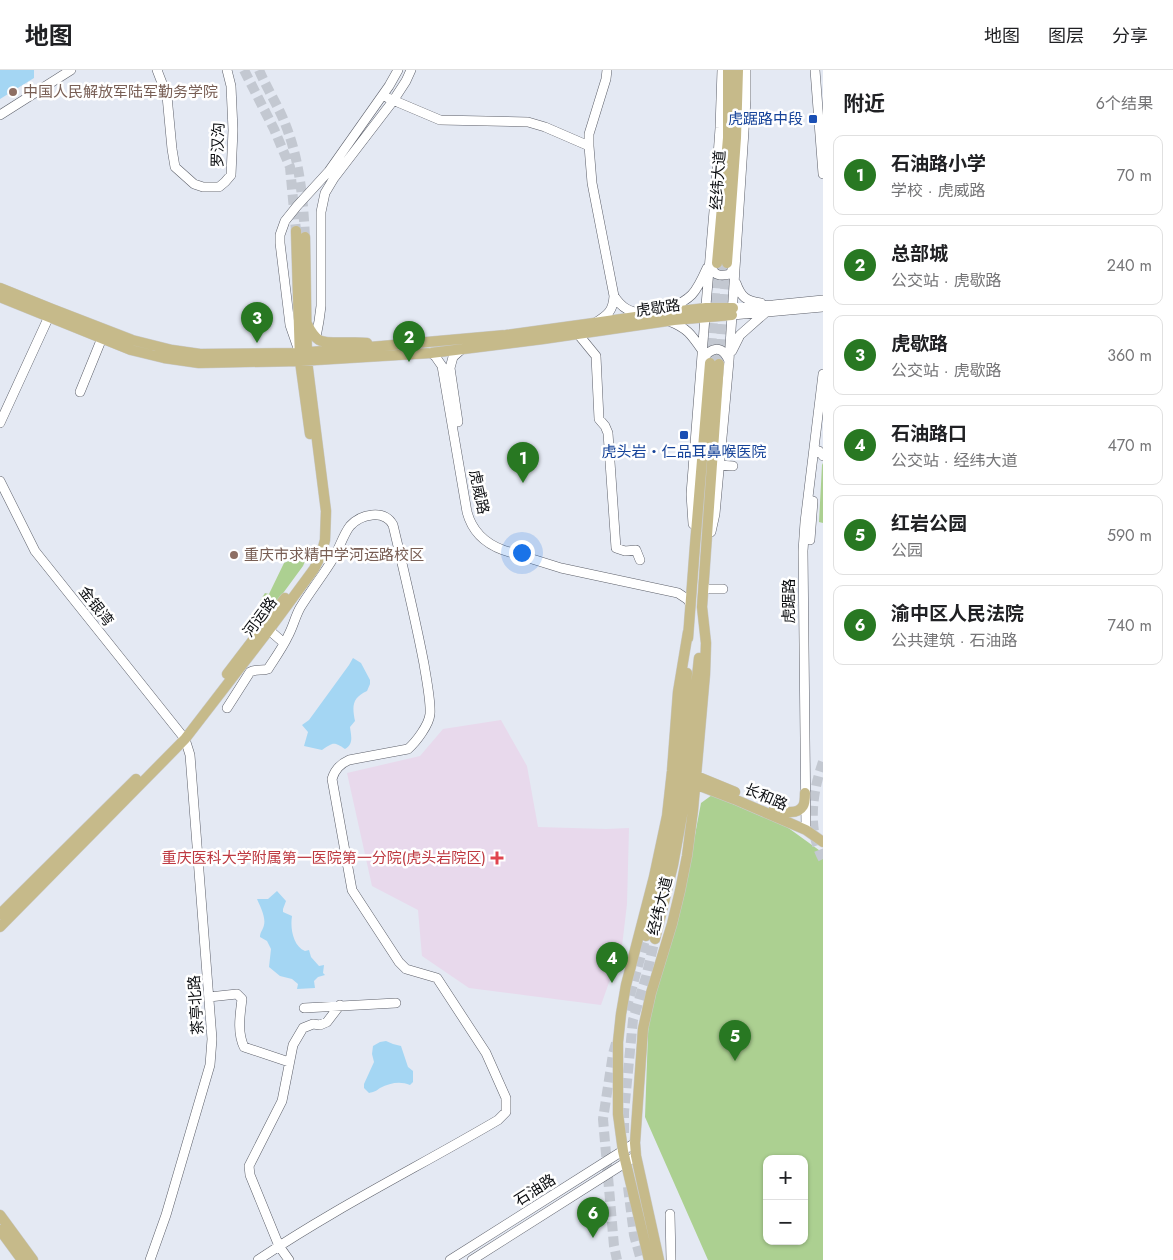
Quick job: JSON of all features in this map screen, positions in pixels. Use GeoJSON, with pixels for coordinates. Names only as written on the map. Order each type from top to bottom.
{"type":"FeatureCollection","features":[{"type":"Feature","properties":{"kind":"main road","name":"经纬大道"},"geometry":{"type":"LineString","coordinates":[[722,263],[728,138],[728,70]]}},
{"type":"Feature","properties":{"kind":"main road","name":"经纬大道"},"geometry":{"type":"LineString","coordinates":[[722,263],[736,138],[738,70]]}},
{"type":"Feature","properties":{"kind":"main road","name":"河运路"},"geometry":{"type":"LineString","coordinates":[[0,914],[182,737],[309,566],[315,554],[319,540],[320,511],[303,357],[300,234],[306,322],[303,357],[326,511],[327,527],[321,555],[314,569],[269,630],[182,737],[0,926]]}},
{"type":"Feature","properties":{"kind":"main road","name":"虎歇路"},"geometry":{"type":"LineString","coordinates":[[0,288],[102,338],[131,350],[164,358],[200,362],[431,353],[578,334],[666,317],[732,311]]}},
{"type":"Feature","properties":{"kind":"main road","name":"虎歇路"},"geometry":{"type":"LineString","coordinates":[[0,297],[132,340],[172,350],[200,354],[303,357],[382,346],[506,334],[648,315],[666,317]]}},
{"type":"Feature","properties":{"kind":"main road"},"geometry":{"type":"LineString","coordinates":[[306,322],[316,337],[323,341],[360,342],[382,346]]}},
{"type":"Feature","properties":{"kind":"main road","name":"经纬大道"},"geometry":{"type":"LineString","coordinates":[[659,1260],[634,1143],[643,1029],[680,891],[687,856],[696,780],[705,674],[706,643],[702,607],[715,362]]}},
{"type":"Feature","properties":{"kind":"main road"},"geometry":{"type":"LineString","coordinates":[[702,607],[699,664],[683,810],[673,866],[650,938],[676,809],[695,545],[715,362]]}},
{"type":"Feature","properties":{"kind":"main road","name":"经纬大道"},"geometry":{"type":"LineString","coordinates":[[649,1260],[623,1151],[618,1114],[618,1042],[626,985],[663,836],[670,786],[678,692],[688,632]]}},
{"type":"Feature","properties":{"kind":"main road","name":"长和路"},"geometry":{"type":"LineString","coordinates":[[696,780],[734,799],[823,835]]}},
{"type":"Feature","properties":{"kind":"main road","name":"长和路"},"geometry":{"type":"LineString","coordinates":[[696,780],[774,809],[808,828],[823,842]]}},
{"type":"Feature","properties":{"kind":"main road"},"geometry":{"type":"LineString","coordinates":[[774,809],[786,812],[799,810],[803,806],[805,793]]}},
{"type":"Feature","properties":{"kind":"main road"},"geometry":{"type":"LineString","coordinates":[[619,1089],[621,1097],[627,1100],[639,1088]]}},
{"type":"Feature","properties":{"kind":"main road"},"geometry":{"type":"LineString","coordinates":[[0,1215],[33,1260]]}},
{"type":"Feature","properties":{"kind":"main road"},"geometry":{"type":"LineString","coordinates":[[0,1230],[20,1258]]}},
{"type":"Feature","properties":{"kind":"street"},"geometry":{"type":"LineString","coordinates":[[0,115],[71,70]]}},
{"type":"Feature","properties":{"kind":"street","name":"罗汉沟"},"geometry":{"type":"LineString","coordinates":[[158,70],[167,96],[175,167],[194,184],[204,187],[219,187],[232,175],[233,130],[231,86],[227,70]]}},
{"type":"Feature","properties":{"kind":"street"},"geometry":{"type":"LineString","coordinates":[[303,357],[290,325],[280,235],[285,221],[329,171],[390,86],[398,70]]}},
{"type":"Feature","properties":{"kind":"street"},"geometry":{"type":"LineString","coordinates":[[321,212],[322,202],[330,185],[393,100],[411,70]]}},
{"type":"Feature","properties":{"kind":"street"},"geometry":{"type":"LineString","coordinates":[[594,323],[607,316],[614,302],[593,191],[588,146],[589,134],[606,79],[606,70]]}},
{"type":"Feature","properties":{"kind":"street"},"geometry":{"type":"LineString","coordinates":[[722,70],[720,128],[722,263],[734,281],[739,293],[744,298],[754,302],[773,305]]}},
{"type":"Feature","properties":{"kind":"street"},"geometry":{"type":"LineString","coordinates":[[702,350],[705,312],[722,263],[746,100],[746,70]]}},
{"type":"Feature","properties":{"kind":"street"},"geometry":{"type":"LineString","coordinates":[[815,70],[823,174]]}},
{"type":"Feature","properties":{"kind":"street"},"geometry":{"type":"LineString","coordinates":[[383,95],[440,120],[528,122],[538,124],[588,146]]}},
{"type":"Feature","properties":{"kind":"street"},"geometry":{"type":"LineString","coordinates":[[309,193],[315,192],[320,194],[321,212],[321,306],[316,337]]}},
{"type":"Feature","properties":{"kind":"street"},"geometry":{"type":"LineString","coordinates":[[715,362],[702,350],[692,335],[682,326],[666,317],[692,296],[700,284],[722,263]]}},
{"type":"Feature","properties":{"kind":"street"},"geometry":{"type":"LineString","coordinates":[[706,554],[715,514],[720,465],[715,362],[732,311],[734,281]]}},
{"type":"Feature","properties":{"kind":"street"},"geometry":{"type":"LineString","coordinates":[[614,296],[620,305],[628,310],[648,315]]}},
{"type":"Feature","properties":{"kind":"street","name":"虎歇路"},"geometry":{"type":"LineString","coordinates":[[732,311],[823,300]]}},
{"type":"Feature","properties":{"kind":"street","name":"虎歇路"},"geometry":{"type":"LineString","coordinates":[[732,311],[766,313],[823,307]]}},
{"type":"Feature","properties":{"kind":"street"},"geometry":{"type":"LineString","coordinates":[[0,423],[50,313]]}},
{"type":"Feature","properties":{"kind":"street"},"geometry":{"type":"LineString","coordinates":[[715,362],[733,348],[740,335],[766,313]]}},
{"type":"Feature","properties":{"kind":"street"},"geometry":{"type":"LineString","coordinates":[[578,334],[596,356],[599,419],[608,433],[616,548],[625,551],[636,550],[640,560]]}},
{"type":"Feature","properties":{"kind":"street"},"geometry":{"type":"LineString","coordinates":[[80,392],[102,338]]}},
{"type":"Feature","properties":{"kind":"street","name":"虎威路"},"geometry":{"type":"LineString","coordinates":[[462,350],[451,361],[451,379],[472,511],[474,520],[483,533],[496,543],[558,562],[678,588],[685,587],[692,582]]}},
{"type":"Feature","properties":{"kind":"street","name":"虎威路"},"geometry":{"type":"LineString","coordinates":[[431,353],[436,356],[442,366],[467,512],[474,529],[480,535],[491,544],[503,550],[561,568],[678,593],[683,595],[690,603]]}},
{"type":"Feature","properties":{"kind":"street","name":"虎踞路"},"geometry":{"type":"LineString","coordinates":[[808,828],[805,793],[803,552],[823,374]]}},
{"type":"Feature","properties":{"kind":"street","name":"虎踞路"},"geometry":{"type":"LineString","coordinates":[[808,828],[809,551],[823,421]]}},
{"type":"Feature","properties":{"kind":"street"},"geometry":{"type":"LineString","coordinates":[[720,465],[733,466]]}},
{"type":"Feature","properties":{"kind":"street","name":"金银湾"},"geometry":{"type":"LineString","coordinates":[[0,481],[35,551],[182,737]]}},
{"type":"Feature","properties":{"kind":"street"},"geometry":{"type":"LineString","coordinates":[[227,708],[250,672],[255,670],[262,671],[268,668],[289,636],[299,610],[334,557],[351,525],[366,516],[375,515],[390,519],[415,617],[427,684],[430,713],[428,721],[408,749],[349,760],[340,764],[335,771],[332,779],[352,890],[399,962],[406,969],[437,978],[486,1053],[506,1098],[506,1112],[498,1120],[404,1172],[258,1260]]}},
{"type":"Feature","properties":{"kind":"street"},"geometry":{"type":"LineString","coordinates":[[704,588],[723,589]]}},
{"type":"Feature","properties":{"kind":"street"},"geometry":{"type":"LineString","coordinates":[[269,630],[284,643]]}},
{"type":"Feature","properties":{"kind":"street","name":"茶亭北路"},"geometry":{"type":"LineString","coordinates":[[150,1260],[166,1215],[210,1065],[212,1039],[190,755],[182,737]]}},
{"type":"Feature","properties":{"kind":"street"},"geometry":{"type":"LineString","coordinates":[[209,997],[237,994],[242,999],[239,1019],[240,1040],[244,1047],[290,1062]]}},
{"type":"Feature","properties":{"kind":"street"},"geometry":{"type":"LineString","coordinates":[[304,1008],[396,1003]]}},
{"type":"Feature","properties":{"kind":"street"},"geometry":{"type":"LineString","coordinates":[[289,1260],[279,1246],[250,1175],[249,1166],[282,1101],[293,1045],[303,1028],[312,1024],[320,1025],[327,1022],[340,1005]]}},
{"type":"Feature","properties":{"kind":"street","name":"石油路"},"geometry":{"type":"LineString","coordinates":[[450,1260],[634,1143]]}},
{"type":"Feature","properties":{"kind":"street","name":"石油路"},"geometry":{"type":"LineString","coordinates":[[472,1260],[636,1156]]}},
{"type":"Feature","properties":{"kind":"street"},"geometry":{"type":"LineString","coordinates":[[670,1214],[671,1260]]}},
{"type":"Feature","properties":{"kind":"shaded area","name":"重庆医科大学附属第一医院第一分院(虎头岩院区)"},"geometry":{"type":"Polygon","coordinates":[[[501,720],[527,766],[538,827],[629,828],[627,904],[622,946],[601,1005],[469,988],[422,956],[418,910],[372,886],[347,773],[420,756],[443,729],[501,720]]]}},
{"type":"Feature","properties":{"kind":"green space"},"geometry":{"type":"Polygon","coordinates":[[[823,463],[823,523],[819,522],[823,463]]]}},
{"type":"Feature","properties":{"kind":"green space"},"geometry":{"type":"Polygon","coordinates":[[[309,552],[303,566],[270,611],[260,601],[265,593],[269,594],[284,563],[309,552]]]}},
{"type":"Feature","properties":{"kind":"green space"},"geometry":{"type":"Polygon","coordinates":[[[712,795],[787,827],[823,853],[823,1260],[708,1260],[645,1117],[649,1006],[683,898],[701,803],[712,795]]]}},
{"type":"Feature","properties":{"kind":"water"},"geometry":{"type":"Polygon","coordinates":[[[0,70],[34,70],[34,78],[0,99],[0,70]]]}},
{"type":"Feature","properties":{"kind":"water"},"geometry":{"type":"Polygon","coordinates":[[[353,658],[361,663],[370,680],[370,684],[367,691],[358,697],[354,703],[355,721],[350,727],[350,745],[345,749],[333,744],[322,750],[304,746],[308,732],[302,725],[309,720],[353,658]]]}},
{"type":"Feature","properties":{"kind":"water"},"geometry":{"type":"Polygon","coordinates":[[[277,891],[286,901],[283,912],[292,916],[292,931],[295,941],[301,949],[309,950],[311,957],[319,966],[324,965],[323,973],[325,975],[318,977],[314,981],[315,988],[297,989],[298,984],[292,979],[280,976],[269,967],[271,949],[267,941],[260,937],[264,919],[257,899],[268,899],[277,891]]]}},
{"type":"Feature","properties":{"kind":"water"},"geometry":{"type":"Polygon","coordinates":[[[386,1041],[401,1046],[408,1067],[413,1071],[413,1082],[410,1085],[402,1083],[391,1084],[369,1093],[364,1088],[364,1084],[374,1062],[373,1046],[386,1041]]]}},
{"type":"Feature","properties":{"kind":"tunnel"},"geometry":{"type":"LineString","coordinates":[[244,70],[274,129],[290,167],[296,231]]}},
{"type":"Feature","properties":{"kind":"tunnel"},"geometry":{"type":"LineString","coordinates":[[259,70],[283,119],[295,153],[302,195],[305,237]]}},
{"type":"Feature","properties":{"kind":"tunnel"},"geometry":{"type":"LineString","coordinates":[[719,364],[727,263]]}},
{"type":"Feature","properties":{"kind":"tunnel"},"geometry":{"type":"LineString","coordinates":[[710,363],[717,266]]}},
{"type":"Feature","properties":{"kind":"tunnel"},"geometry":{"type":"LineString","coordinates":[[823,762],[816,786],[813,811],[815,836],[823,859]]}},
{"type":"Feature","properties":{"kind":"tunnel"},"geometry":{"type":"LineString","coordinates":[[626,1010],[646,936]]}},
{"type":"Feature","properties":{"kind":"tunnel"},"geometry":{"type":"LineString","coordinates":[[624,1133],[624,1112],[633,1020],[655,939]]}},
{"type":"Feature","properties":{"kind":"tunnel"},"geometry":{"type":"LineString","coordinates":[[616,1043],[603,1119],[614,1246],[617,1260]]}},
{"type":"Feature","properties":{"kind":"tunnel"},"geometry":{"type":"LineString","coordinates":[[628,1187],[634,1235],[641,1260]]}},
{"type":"Feature","properties":{"kind":"place","name":"中国人民解放军陆军勤务学院"},"geometry":{"type":"Point","coordinates":[13,92]}},
{"type":"Feature","properties":{"kind":"place","name":"虎踞路中段"},"geometry":{"type":"Point","coordinates":[813,119]}},
{"type":"Feature","properties":{"kind":"place","name":"虎歇路"},"geometry":{"type":"Point","coordinates":[257,343]}},
{"type":"Feature","properties":{"kind":"place","name":"总部城"},"geometry":{"type":"Point","coordinates":[409,362]}},
{"type":"Feature","properties":{"kind":"place","name":"虎头岩‧仁品耳鼻喉医院"},"geometry":{"type":"Point","coordinates":[684,435]}},
{"type":"Feature","properties":{"kind":"place","name":"石油路小学"},"geometry":{"type":"Point","coordinates":[523,483]}},
{"type":"Feature","properties":{"kind":"place","name":"重庆市求精中学河运路校区"},"geometry":{"type":"Point","coordinates":[234,555]}},
{"type":"Feature","properties":{"kind":"place","name":"重庆医科大学附属第一医院第一分院(虎头岩院区)"},"geometry":{"type":"Point","coordinates":[497,858]}},
{"type":"Feature","properties":{"kind":"place","name":"石油路口"},"geometry":{"type":"Point","coordinates":[612,983]}},
{"type":"Feature","properties":{"kind":"place","name":"红岩公园"},"geometry":{"type":"Point","coordinates":[735,1061]}},
{"type":"Feature","properties":{"kind":"place","name":"渝中区人民法院"},"geometry":{"type":"Point","coordinates":[593,1238]}}]}
